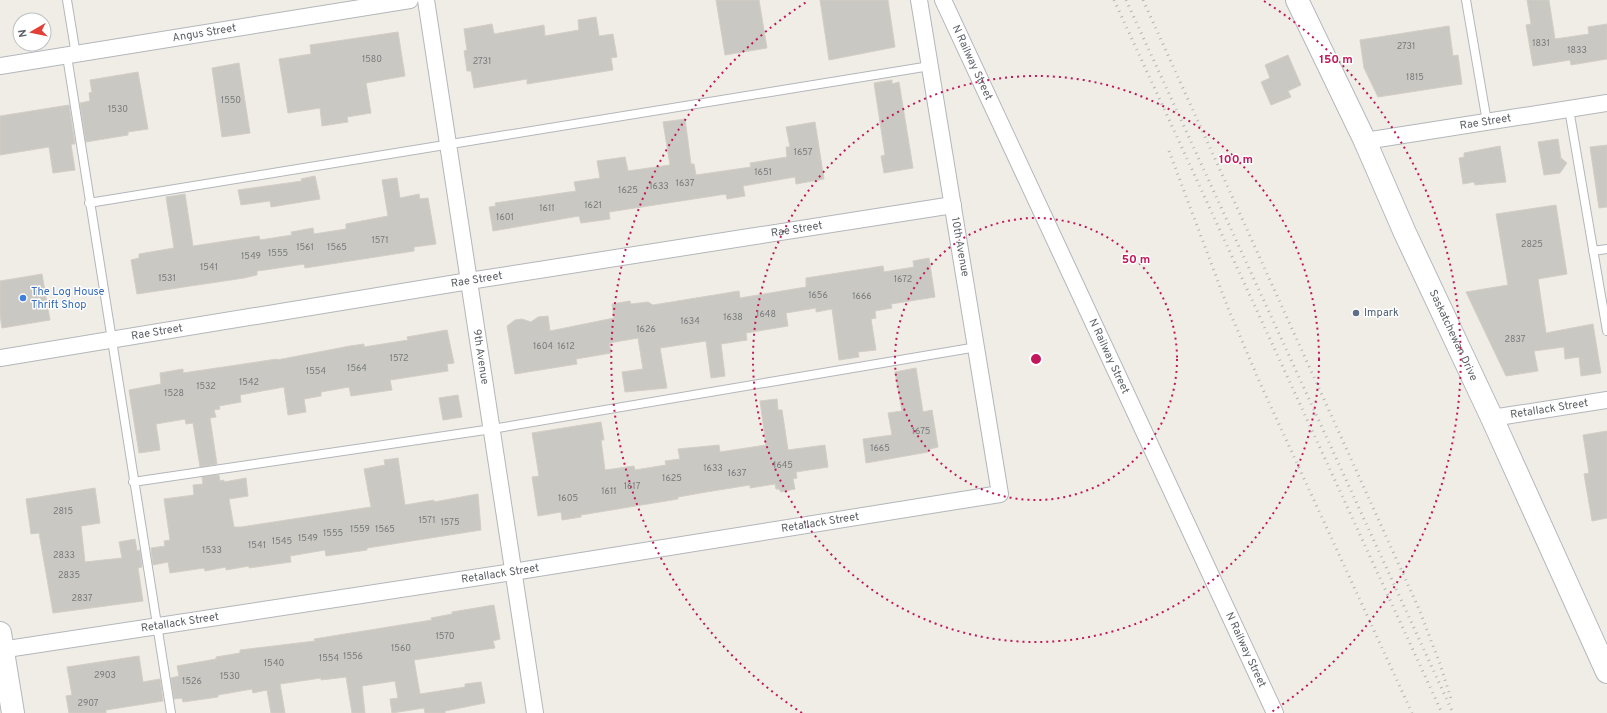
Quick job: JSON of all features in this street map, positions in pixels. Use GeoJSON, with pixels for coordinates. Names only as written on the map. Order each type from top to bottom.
{"type":"FeatureCollection","features":[{"type":"Feature","properties":{"kind":"main road","name":"Saskatchewan Drive"},"geometry":{"type":"LineString","coordinates":[[1297,0],[1365,141],[1405,233],[1492,418],[1607,672]]}},
{"type":"Feature","properties":{"kind":"main road"},"geometry":{"type":"LineString","coordinates":[[1,644],[13,713]]}},
{"type":"Feature","properties":{"kind":"street","name":"Angus Street"},"geometry":{"type":"LineString","coordinates":[[0,66],[72,56],[410,0]]}},
{"type":"Feature","properties":{"kind":"street","name":"9th Avenue"},"geometry":{"type":"LineString","coordinates":[[426,0],[535,713]]}},
{"type":"Feature","properties":{"kind":"street","name":"10th Avenue"},"geometry":{"type":"LineString","coordinates":[[919,0],[1000,494]]}},
{"type":"Feature","properties":{"kind":"street","name":"N Railway Street"},"geometry":{"type":"LineString","coordinates":[[943,0],[1274,713]]}},
{"type":"Feature","properties":{"kind":"street","name":"Rae Street"},"geometry":{"type":"LineString","coordinates":[[1365,141],[1607,103]]}},
{"type":"Feature","properties":{"kind":"street","name":"Rae Street"},"geometry":{"type":"LineString","coordinates":[[0,358],[112,341],[469,281],[953,205]]}},
{"type":"Feature","properties":{"kind":"street","name":"Retallack Street"},"geometry":{"type":"LineString","coordinates":[[1492,418],[1607,400]]}},
{"type":"Feature","properties":{"kind":"street","name":"Retallack Street"},"geometry":{"type":"LineString","coordinates":[[1,644],[156,627],[514,572],[1000,494]]}},
{"type":"Feature","properties":{"kind":"lane"},"geometry":{"type":"LineString","coordinates":[[67,0],[89,203],[170,713]]}},
{"type":"Feature","properties":{"kind":"lane"},"geometry":{"type":"LineString","coordinates":[[1466,0],[1487,122]]}},
{"type":"Feature","properties":{"kind":"lane"},"geometry":{"type":"LineString","coordinates":[[89,203],[930,66]]}},
{"type":"Feature","properties":{"kind":"lane"},"geometry":{"type":"LineString","coordinates":[[1569,109],[1607,331]]}},
{"type":"Feature","properties":{"kind":"lane"},"geometry":{"type":"LineString","coordinates":[[1593,251],[1607,249]]}},
{"type":"Feature","properties":{"kind":"lane"},"geometry":{"type":"LineString","coordinates":[[133,482],[492,430],[977,347]]}},
{"type":"Feature","properties":{"kind":"building"},"geometry":{"type":"Polygon","coordinates":[[[716,0],[759,0],[767,48],[725,55],[716,0]]]}},
{"type":"Feature","properties":{"kind":"building"},"geometry":{"type":"Polygon","coordinates":[[[820,0],[888,0],[895,47],[829,60],[820,0]]]}},
{"type":"Feature","properties":{"kind":"building"},"geometry":{"type":"Polygon","coordinates":[[[1527,0],[1549,0],[1555,39],[1589,34],[1588,27],[1607,24],[1607,59],[1571,65],[1570,60],[1533,66],[1526,25],[1531,24],[1527,0]]]}},
{"type":"Feature","properties":{"kind":"building"},"geometry":{"type":"Polygon","coordinates":[[[596,17],[599,36],[613,34],[617,57],[611,58],[613,70],[527,84],[527,79],[474,88],[471,71],[467,71],[464,51],[467,50],[464,29],[492,24],[494,34],[544,25],[545,36],[579,30],[578,20],[596,17]]]}},
{"type":"Feature","properties":{"kind":"building"},"geometry":{"type":"Polygon","coordinates":[[[1449,26],[1453,56],[1458,55],[1462,84],[1378,97],[1364,68],[1360,40],[1449,26]]]}},
{"type":"Feature","properties":{"kind":"building"},"geometry":{"type":"Polygon","coordinates":[[[398,32],[405,76],[366,83],[371,113],[347,117],[348,122],[322,126],[320,108],[288,113],[279,59],[311,54],[310,45],[398,32]]]}},
{"type":"Feature","properties":{"kind":"building"},"geometry":{"type":"Polygon","coordinates":[[[1288,55],[1301,85],[1288,91],[1291,97],[1271,105],[1261,82],[1270,78],[1265,65],[1288,55]]]}},
{"type":"Feature","properties":{"kind":"building"},"geometry":{"type":"Polygon","coordinates":[[[239,63],[250,133],[222,137],[212,68],[239,63]]]}},
{"type":"Feature","properties":{"kind":"building"},"geometry":{"type":"Polygon","coordinates":[[[138,72],[148,129],[128,132],[128,135],[86,142],[80,103],[90,101],[89,93],[92,92],[90,80],[138,72]]]}},
{"type":"Feature","properties":{"kind":"building"},"geometry":{"type":"Polygon","coordinates":[[[892,80],[892,84],[899,82],[913,168],[884,173],[881,156],[885,155],[874,83],[892,80]]]}},
{"type":"Feature","properties":{"kind":"building"},"geometry":{"type":"Polygon","coordinates":[[[69,105],[75,144],[71,144],[75,170],[53,173],[49,147],[0,155],[0,116],[69,105]]]}},
{"type":"Feature","properties":{"kind":"building"},"geometry":{"type":"Polygon","coordinates":[[[685,119],[691,164],[694,164],[696,175],[751,167],[750,163],[787,157],[786,147],[790,147],[786,127],[815,122],[824,179],[796,184],[795,177],[743,186],[745,196],[727,199],[726,194],[609,212],[610,219],[581,223],[579,216],[493,231],[489,207],[496,206],[495,203],[576,191],[574,182],[600,178],[597,161],[625,157],[628,171],[670,165],[663,122],[685,119]]]}},
{"type":"Feature","properties":{"kind":"building"},"geometry":{"type":"Polygon","coordinates":[[[1558,139],[1561,158],[1567,163],[1560,173],[1544,175],[1538,142],[1558,139]]]}},
{"type":"Feature","properties":{"kind":"building"},"geometry":{"type":"Polygon","coordinates":[[[1607,145],[1607,207],[1599,208],[1590,147],[1607,145]]]}},
{"type":"Feature","properties":{"kind":"building"},"geometry":{"type":"Polygon","coordinates":[[[1500,146],[1506,182],[1475,185],[1474,182],[1463,184],[1459,158],[1464,157],[1464,153],[1500,146]]]}},
{"type":"Feature","properties":{"kind":"building"},"geometry":{"type":"Polygon","coordinates":[[[315,176],[320,199],[271,207],[270,201],[241,205],[238,190],[302,181],[301,179],[315,176]]]}},
{"type":"Feature","properties":{"kind":"building"},"geometry":{"type":"Polygon","coordinates":[[[397,178],[400,198],[419,194],[420,199],[428,198],[436,244],[414,247],[414,251],[305,268],[304,264],[257,271],[257,275],[244,278],[137,294],[131,260],[139,258],[139,254],[174,248],[166,197],[185,194],[193,246],[259,236],[260,240],[292,235],[291,232],[313,228],[314,234],[346,229],[346,224],[388,216],[382,180],[397,178]]]}},
{"type":"Feature","properties":{"kind":"building"},"geometry":{"type":"Polygon","coordinates":[[[1556,205],[1567,274],[1538,279],[1546,333],[1593,324],[1601,373],[1581,376],[1579,357],[1565,359],[1564,347],[1534,351],[1538,371],[1506,376],[1466,292],[1508,285],[1496,214],[1556,205]]]}},
{"type":"Feature","properties":{"kind":"building"},"geometry":{"type":"Polygon","coordinates":[[[929,258],[935,297],[891,304],[892,308],[875,311],[876,318],[871,319],[876,350],[858,352],[859,357],[839,360],[832,309],[816,312],[816,308],[786,313],[788,326],[746,333],[747,340],[721,344],[725,376],[711,378],[706,341],[660,348],[667,388],[625,392],[622,372],[643,369],[638,338],[609,343],[611,353],[576,359],[577,364],[515,374],[507,326],[515,320],[522,319],[531,322],[538,317],[548,316],[550,331],[614,318],[612,304],[630,301],[631,304],[648,302],[653,305],[739,291],[740,298],[806,287],[806,278],[883,266],[884,272],[914,267],[913,261],[929,258]]]}},
{"type":"Feature","properties":{"kind":"building","name":"The Log House Thrift Shop"},"geometry":{"type":"Polygon","coordinates":[[[42,274],[50,320],[2,328],[0,315],[0,281],[42,274]]]}},
{"type":"Feature","properties":{"kind":"building"},"geometry":{"type":"Polygon","coordinates":[[[447,330],[454,363],[447,364],[448,371],[390,380],[392,390],[351,396],[349,387],[321,392],[321,396],[304,399],[306,412],[288,415],[284,387],[240,395],[241,402],[219,406],[220,409],[214,410],[216,417],[210,418],[217,464],[200,467],[193,423],[186,424],[185,419],[156,424],[160,450],[139,453],[129,390],[161,384],[160,373],[183,369],[183,373],[277,360],[364,344],[364,347],[408,340],[407,337],[447,330]]]}},
{"type":"Feature","properties":{"kind":"building"},"geometry":{"type":"Polygon","coordinates":[[[916,368],[923,412],[932,410],[938,447],[927,450],[928,452],[866,463],[863,439],[892,435],[888,413],[902,411],[895,372],[916,368]]]}},
{"type":"Feature","properties":{"kind":"building"},"geometry":{"type":"Polygon","coordinates":[[[458,395],[462,417],[443,420],[439,398],[458,395]]]}},
{"type":"Feature","properties":{"kind":"building"},"geometry":{"type":"Polygon","coordinates":[[[777,399],[778,410],[782,410],[788,450],[825,445],[828,467],[796,472],[797,478],[793,479],[795,489],[781,492],[779,489],[776,489],[775,484],[750,488],[750,485],[678,497],[678,499],[581,515],[581,517],[562,520],[561,512],[538,516],[532,477],[539,476],[532,433],[601,422],[604,440],[601,440],[605,470],[634,466],[635,470],[666,465],[665,461],[680,459],[678,449],[719,445],[720,452],[766,445],[760,401],[777,399]]]}},
{"type":"Feature","properties":{"kind":"building"},"geometry":{"type":"Polygon","coordinates":[[[1607,431],[1607,518],[1592,521],[1584,474],[1589,473],[1583,435],[1607,431]]]}},
{"type":"Feature","properties":{"kind":"building"},"geometry":{"type":"Polygon","coordinates":[[[398,458],[405,505],[434,500],[434,502],[478,494],[481,530],[326,556],[325,550],[290,556],[291,562],[249,568],[249,566],[226,570],[226,567],[205,571],[204,568],[170,573],[168,562],[153,565],[151,548],[165,546],[164,541],[170,540],[164,499],[194,495],[193,485],[203,484],[202,477],[219,475],[220,481],[224,480],[224,482],[246,478],[248,496],[229,499],[234,527],[241,527],[371,507],[364,469],[385,465],[384,460],[398,458]]]}},
{"type":"Feature","properties":{"kind":"building"},"geometry":{"type":"Polygon","coordinates":[[[95,488],[100,523],[81,526],[85,562],[122,558],[119,542],[135,539],[137,551],[140,550],[142,567],[138,568],[143,601],[53,613],[39,533],[31,534],[26,499],[95,488]]]}},
{"type":"Feature","properties":{"kind":"building"},"geometry":{"type":"Polygon","coordinates":[[[494,605],[500,639],[493,641],[495,648],[414,660],[420,694],[465,687],[465,684],[481,682],[485,703],[445,711],[445,713],[425,713],[424,708],[392,713],[390,699],[398,698],[395,681],[362,686],[365,713],[352,713],[346,677],[321,680],[321,678],[280,684],[285,713],[271,713],[267,690],[253,693],[252,689],[218,695],[218,697],[183,702],[182,698],[174,699],[171,678],[179,676],[177,666],[240,653],[240,650],[315,641],[314,639],[432,620],[431,618],[452,614],[452,612],[494,605]]]}},
{"type":"Feature","properties":{"kind":"building"},"geometry":{"type":"Polygon","coordinates":[[[139,656],[143,682],[160,679],[163,701],[106,710],[106,713],[69,713],[66,696],[72,695],[67,667],[139,656]]]}},
{"type":"Feature","properties":{"kind":"railway"},"geometry":{"type":"LineString","coordinates":[[1114,0],[1442,713]]}},
{"type":"Feature","properties":{"kind":"railway"},"geometry":{"type":"LineString","coordinates":[[1126,0],[1453,713]]}},
{"type":"Feature","properties":{"kind":"railway"},"geometry":{"type":"LineString","coordinates":[[1143,0],[1419,609],[1440,664],[1452,702]]}},
{"type":"Feature","properties":{"kind":"railway"},"geometry":{"type":"LineString","coordinates":[[1169,151],[1228,308],[1260,383],[1412,713]]}},
{"type":"Feature","properties":{"kind":"place","name":"The Log House Thrift Shop"},"geometry":{"type":"Point","coordinates":[23,298]}},
{"type":"Feature","properties":{"kind":"place","name":"Impark"},"geometry":{"type":"Point","coordinates":[1356,313]}}]}
